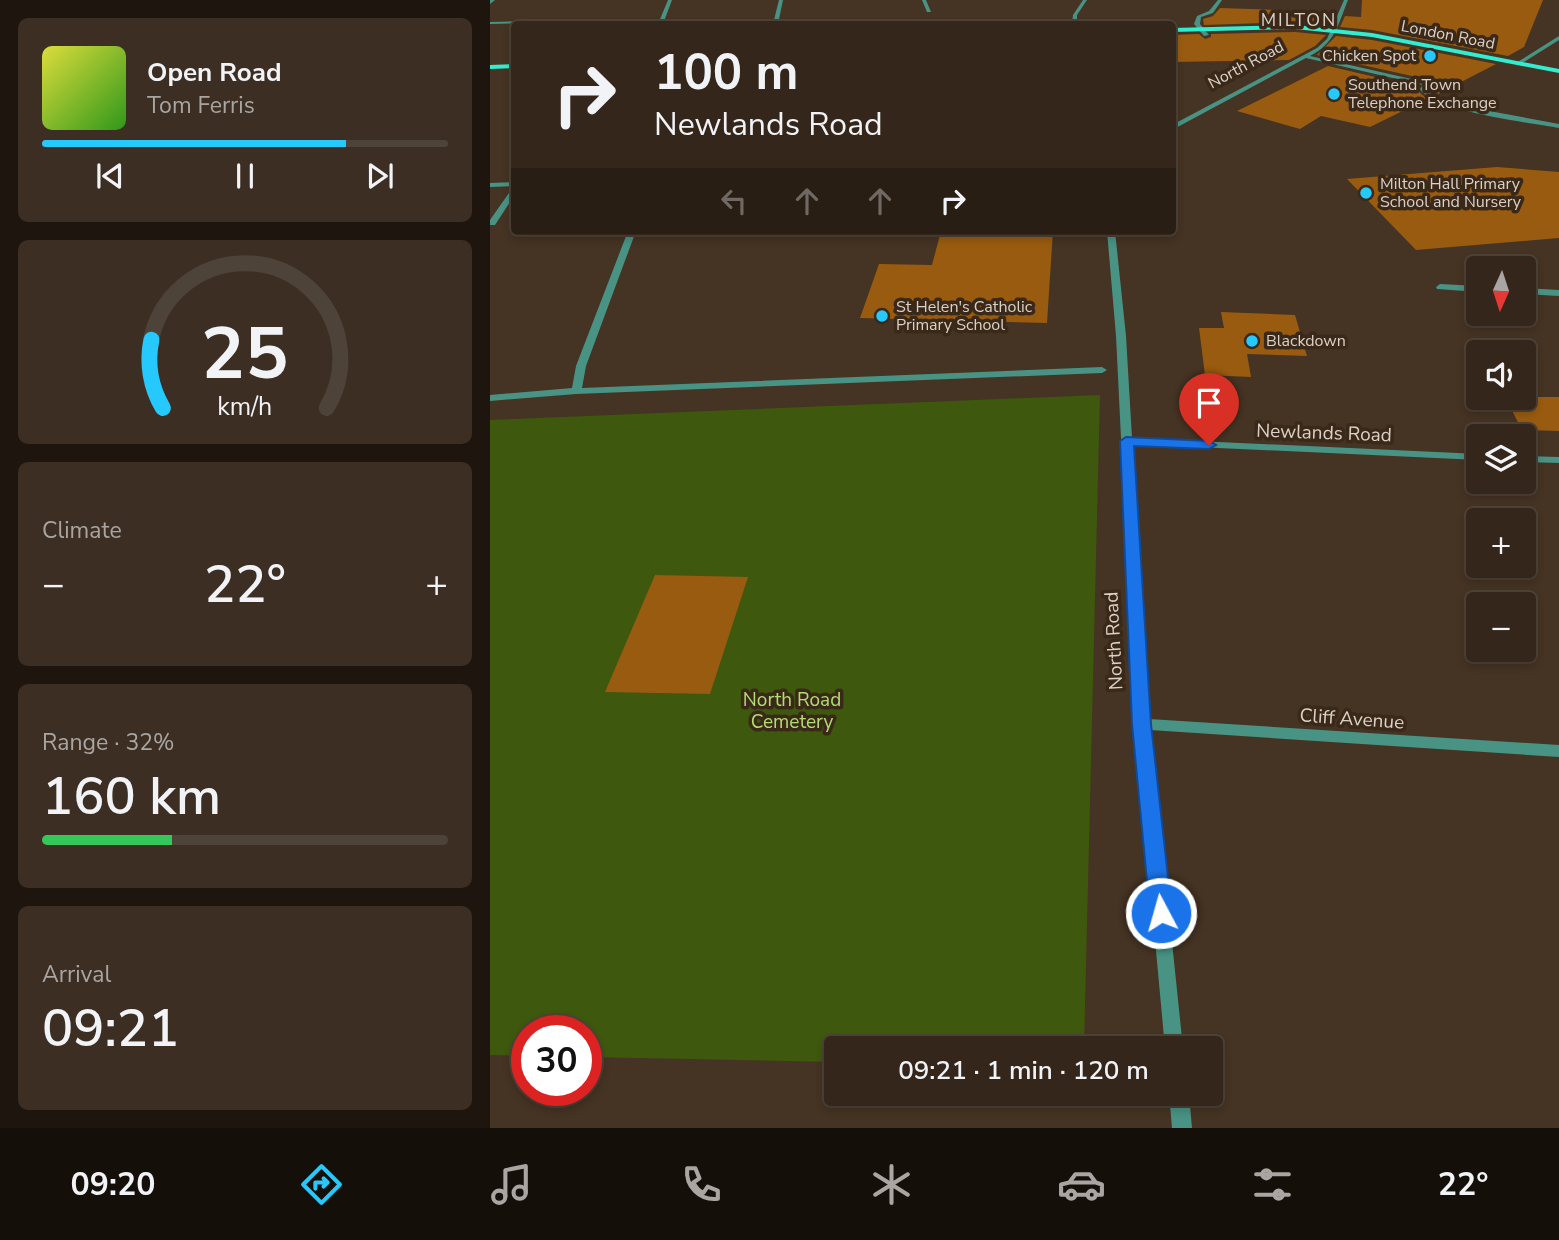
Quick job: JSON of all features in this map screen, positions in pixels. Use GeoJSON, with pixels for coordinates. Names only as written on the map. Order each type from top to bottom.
{"type":"FeatureCollection","features":[{"type":"Feature","properties":{"kind":"main road","name":"London Road"},"geometry":{"type":"LineString","coordinates":[[1176,30],[1331,31],[1372,35],[1559,71]]}},
{"type":"Feature","properties":{"kind":"main road","name":"London Road"},"geometry":{"type":"LineString","coordinates":[[1176,36],[1204,32]]}},
{"type":"Feature","properties":{"kind":"main road"},"geometry":{"type":"LineString","coordinates":[[490,60],[511,61]]}},
{"type":"Feature","properties":{"kind":"main road"},"geometry":{"type":"LineString","coordinates":[[490,67],[511,66]]}},
{"type":"Feature","properties":{"kind":"street"},"geometry":{"type":"LineString","coordinates":[[661,21],[670,0]]}},
{"type":"Feature","properties":{"kind":"street"},"geometry":{"type":"LineString","coordinates":[[776,21],[781,0]]}},
{"type":"Feature","properties":{"kind":"street"},"geometry":{"type":"LineString","coordinates":[[924,0],[929,11]]}},
{"type":"Feature","properties":{"kind":"street"},"geometry":{"type":"LineString","coordinates":[[1074,21],[1075,15],[1085,0]]}},
{"type":"Feature","properties":{"kind":"street","name":"North Road"},"geometry":{"type":"LineString","coordinates":[[1176,126],[1307,57],[1328,40],[1346,0]]}},
{"type":"Feature","properties":{"kind":"street"},"geometry":{"type":"LineString","coordinates":[[490,23],[511,22]]}},
{"type":"Feature","properties":{"kind":"street"},"geometry":{"type":"LineString","coordinates":[[1519,63],[1559,38]]}},
{"type":"Feature","properties":{"kind":"street"},"geometry":{"type":"LineString","coordinates":[[1307,57],[1427,84],[1423,89],[1432,99],[1455,107],[1559,126]]}},
{"type":"Feature","properties":{"kind":"street"},"geometry":{"type":"LineString","coordinates":[[490,185],[511,184]]}},
{"type":"Feature","properties":{"kind":"street"},"geometry":{"type":"LineString","coordinates":[[492,223],[511,196]]}},
{"type":"Feature","properties":{"kind":"street"},"geometry":{"type":"LineString","coordinates":[[503,208],[511,208]]}},
{"type":"Feature","properties":{"kind":"street","name":"North Road"},"geometry":{"type":"LineString","coordinates":[[1111,235],[1142,724],[1173,1036]]}},
{"type":"Feature","properties":{"kind":"street"},"geometry":{"type":"LineString","coordinates":[[1440,286],[1466,288]]}},
{"type":"Feature","properties":{"kind":"street"},"geometry":{"type":"LineString","coordinates":[[1536,292],[1559,293]]}},
{"type":"Feature","properties":{"kind":"street"},"geometry":{"type":"LineString","coordinates":[[490,398],[576,391],[1102,370]]}},
{"type":"Feature","properties":{"kind":"street","name":"Newlands Road"},"geometry":{"type":"LineString","coordinates":[[1126,441],[1466,456]]}},
{"type":"Feature","properties":{"kind":"street"},"geometry":{"type":"LineString","coordinates":[[1536,459],[1559,460]]}},
{"type":"Feature","properties":{"kind":"street","name":"Cliff Avenue"},"geometry":{"type":"LineString","coordinates":[[1142,724],[1559,751]]}},
{"type":"Feature","properties":{"kind":"street"},"geometry":{"type":"LineString","coordinates":[[1180,1106],[1182,1128]]}},
{"type":"Feature","properties":{"kind":"lane"},"geometry":{"type":"LineString","coordinates":[[1204,32],[1197,24],[1199,16],[1211,12],[1220,0]]}},
{"type":"Feature","properties":{"kind":"lane"},"geometry":{"type":"LineString","coordinates":[[576,391],[581,366],[630,235]]}},
{"type":"Feature","properties":{"kind":"green space","name":"North Road Cemetery"},"geometry":{"type":"Polygon","coordinates":[[[1100,395],[1084,1036],[824,1036],[824,1062],[602,1057],[602,1015],[511,1015],[511,1056],[490,1055],[490,420],[1100,395]]]}},
{"type":"Feature","properties":{"kind":"building"},"geometry":{"type":"Polygon","coordinates":[[[1362,0],[1543,0],[1524,47],[1508,56],[1372,30],[1340,27],[1345,16],[1361,17],[1362,0]]]}},
{"type":"Feature","properties":{"kind":"building"},"geometry":{"type":"Polygon","coordinates":[[[1220,8],[1335,15],[1330,26],[1295,22],[1204,25],[1203,19],[1213,16],[1220,8]]]}},
{"type":"Feature","properties":{"kind":"building"},"geometry":{"type":"Polygon","coordinates":[[[1295,32],[1326,35],[1315,46],[1289,60],[1176,62],[1176,35],[1199,34],[1205,39],[1211,37],[1211,34],[1295,32]]]}},
{"type":"Feature","properties":{"kind":"building"},"geometry":{"type":"Polygon","coordinates":[[[1336,36],[1372,40],[1496,64],[1438,94],[1429,90],[1430,80],[1317,55],[1336,36]]]}},
{"type":"Feature","properties":{"kind":"building","name":"Southend Town Telephone Exchange"},"geometry":{"type":"Polygon","coordinates":[[[1328,66],[1418,87],[1418,91],[1427,99],[1370,127],[1321,116],[1300,129],[1237,111],[1328,66]]]}},
{"type":"Feature","properties":{"kind":"building"},"geometry":{"type":"Polygon","coordinates":[[[1497,167],[1559,172],[1559,238],[1416,250],[1347,179],[1497,167]]]}},
{"type":"Feature","properties":{"kind":"building"},"geometry":{"type":"Polygon","coordinates":[[[940,235],[1053,235],[1047,323],[860,318],[879,264],[932,265],[940,235]]]}},
{"type":"Feature","properties":{"kind":"building","name":"Blackdown"},"geometry":{"type":"Polygon","coordinates":[[[1221,312],[1295,315],[1307,356],[1247,354],[1251,377],[1205,375],[1199,328],[1224,328],[1221,312]]]}},
{"type":"Feature","properties":{"kind":"building"},"geometry":{"type":"Polygon","coordinates":[[[1536,397],[1559,397],[1559,431],[1536,430],[1536,424],[1519,424],[1512,410],[1536,410],[1536,397]]]}},
{"type":"Feature","properties":{"kind":"building"},"geometry":{"type":"Polygon","coordinates":[[[655,575],[748,577],[710,694],[605,692],[655,575]]]}},
{"type":"Feature","properties":{"kind":"place","name":"Chicken Spot"},"geometry":{"type":"Point","coordinates":[1430,56]}},
{"type":"Feature","properties":{"kind":"place","name":"Southend Town Telephone Exchange"},"geometry":{"type":"Point","coordinates":[1334,94]}},
{"type":"Feature","properties":{"kind":"place","name":"Milton Hall Primary School and Nursery"},"geometry":{"type":"Point","coordinates":[1366,193]}},
{"type":"Feature","properties":{"kind":"place","name":"St Helen's Catholic Primary School"},"geometry":{"type":"Point","coordinates":[882,316]}},
{"type":"Feature","properties":{"kind":"place","name":"Blackdown"},"geometry":{"type":"Point","coordinates":[1252,341]}},
{"type":"Feature","properties":{"kind":"district","name":"MILTON"},"geometry":{"type":"Point","coordinates":[1299,20]}},
{"type":"Feature","properties":{"kind":"route"},"geometry":{"type":"LineString","coordinates":[[1161,913],[1142,724],[1126,441],[1209,445]]}}]}
